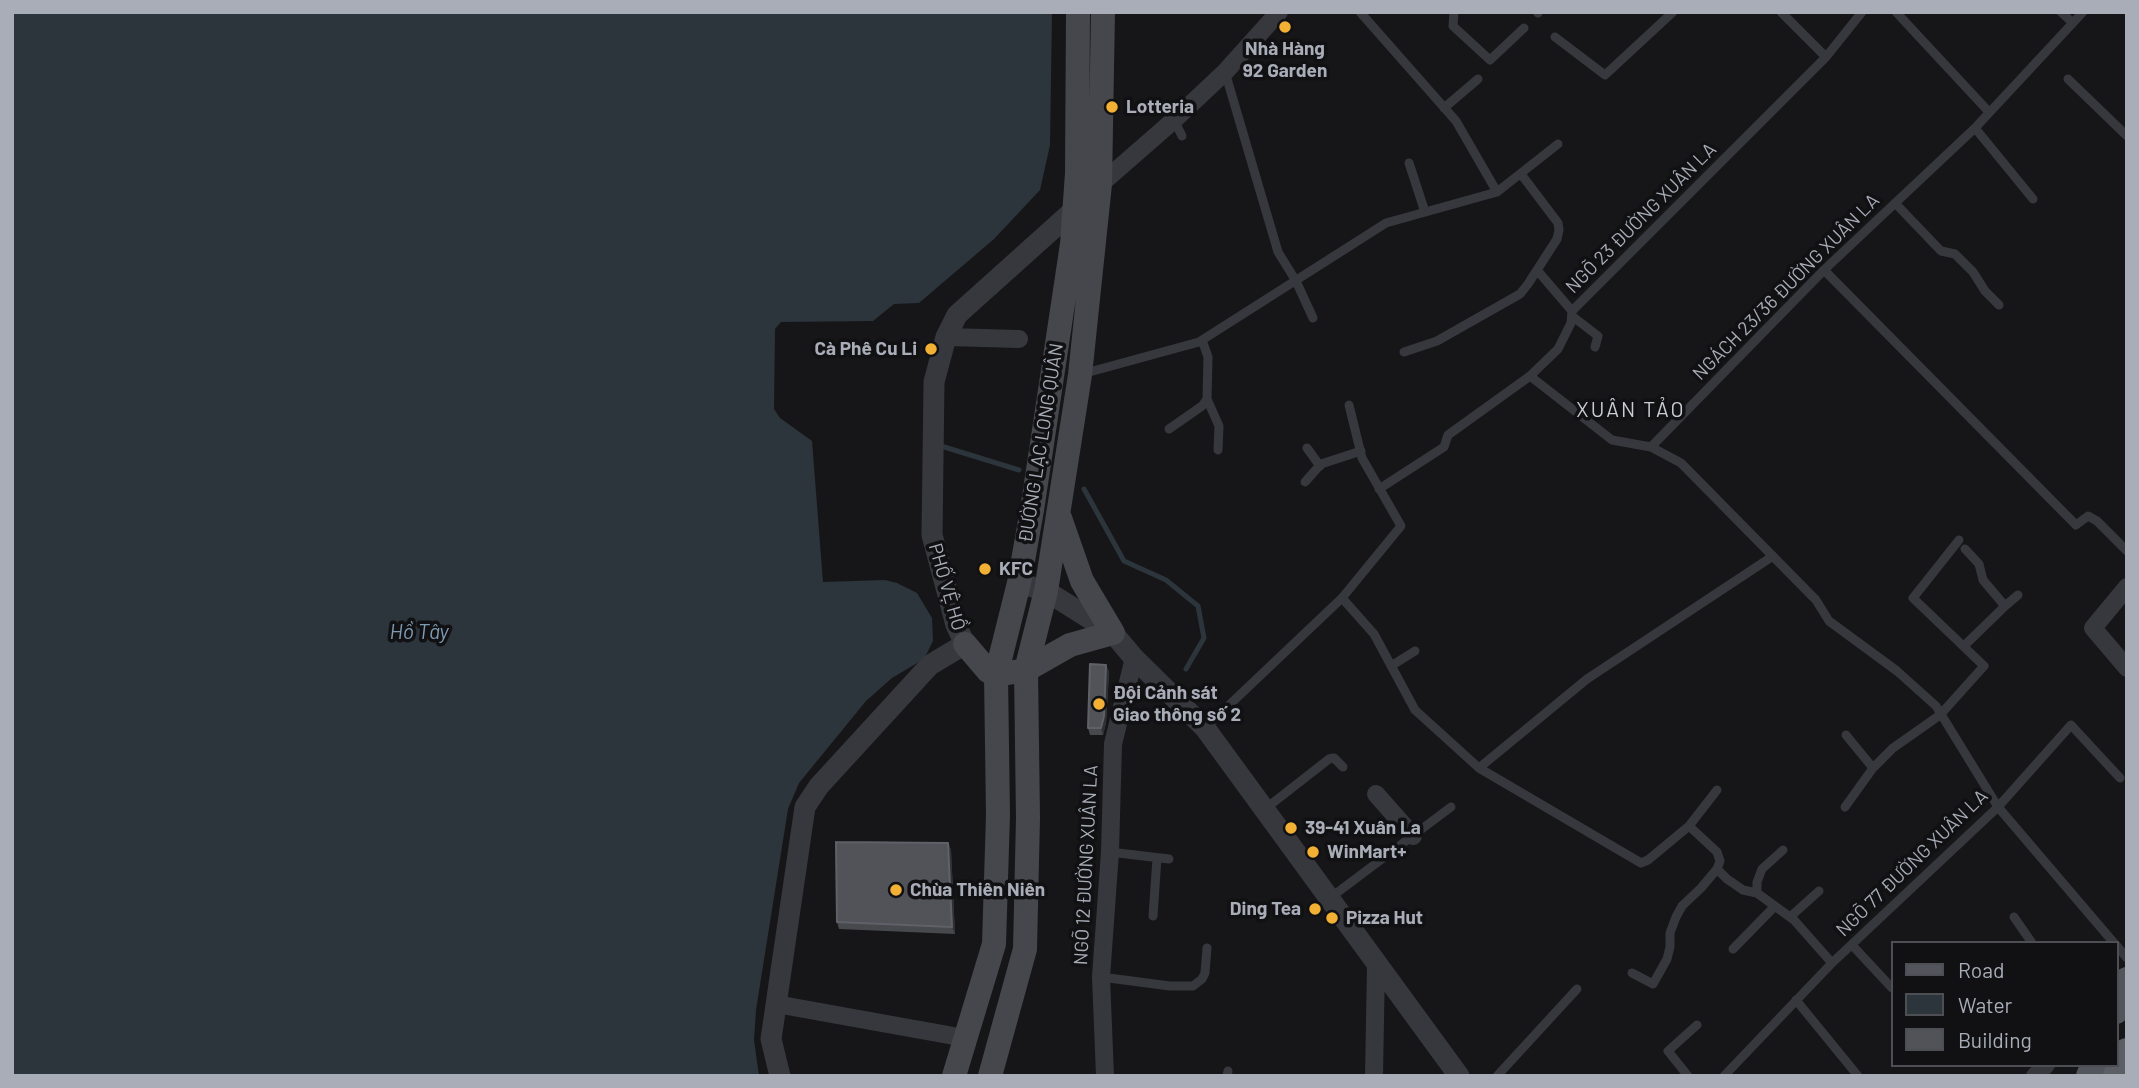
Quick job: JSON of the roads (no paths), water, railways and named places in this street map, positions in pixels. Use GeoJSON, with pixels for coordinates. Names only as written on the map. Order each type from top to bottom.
{"type":"FeatureCollection","features":[{"type":"Feature","properties":{"kind":"highway"},"geometry":{"type":"LineString","coordinates":[[2117,1076],[2127,1052]]}},
{"type":"Feature","properties":{"kind":"main road","name":"ĐƯỜNG LẠC LONG QUÂN"},"geometry":{"type":"LineString","coordinates":[[954,1076],[994,943],[998,815],[996,675],[1019,583],[1036,484],[1075,209],[1078,12]]}},
{"type":"Feature","properties":{"kind":"main road","name":"ĐƯỜNG LẠC LONG QUÂN"},"geometry":{"type":"LineString","coordinates":[[990,1076],[1025,949],[1028,818],[1026,670],[1046,591],[1080,375],[1100,184],[1103,12]]}},
{"type":"Feature","properties":{"kind":"main road"},"geometry":{"type":"LineString","coordinates":[[965,644],[988,671],[996,675],[1026,670],[1070,645],[1113,633],[1079,574],[1059,514]]}},
{"type":"Feature","properties":{"kind":"main road"},"geometry":{"type":"LineString","coordinates":[[2118,1005],[2127,980]]}},
{"type":"Feature","properties":{"kind":"street"},"geometry":{"type":"LineString","coordinates":[[1075,209],[1100,184],[1178,128],[1279,12]]}},
{"type":"Feature","properties":{"kind":"street","name":"PHỐ VỆ HỒ"},"geometry":{"type":"LineString","coordinates":[[780,1076],[771,1039],[805,807],[811,795],[930,664],[965,644],[956,625],[932,536],[934,382],[946,337],[957,315],[1075,209]]}},
{"type":"Feature","properties":{"kind":"street"},"geometry":{"type":"LineString","coordinates":[[946,337],[1019,339]]}},
{"type":"Feature","properties":{"kind":"street"},"geometry":{"type":"LineString","coordinates":[[1019,583],[1046,591],[1113,633],[1134,658],[1205,728],[1459,1076]]}},
{"type":"Feature","properties":{"kind":"street"},"geometry":{"type":"LineString","coordinates":[[2127,587],[2093,628],[2127,668]]}},
{"type":"Feature","properties":{"kind":"street","name":"NGÕ 12 ĐƯỜNG XUÂN LA"},"geometry":{"type":"LineString","coordinates":[[1105,1076],[1101,976],[1110,852],[1113,744],[1134,658]]}},
{"type":"Feature","properties":{"kind":"street"},"geometry":{"type":"LineString","coordinates":[[1376,794],[1413,836]]}},
{"type":"Feature","properties":{"kind":"street"},"geometry":{"type":"LineString","coordinates":[[1374,1076],[1376,964]]}},
{"type":"Feature","properties":{"kind":"street"},"geometry":{"type":"LineString","coordinates":[[776,1004],[965,1038]]}},
{"type":"Feature","properties":{"kind":"lane"},"geometry":{"type":"LineString","coordinates":[[1360,12],[1456,121],[1497,192]]}},
{"type":"Feature","properties":{"kind":"lane"},"geometry":{"type":"LineString","coordinates":[[1454,12],[1453,26],[1490,60],[1524,28]]}},
{"type":"Feature","properties":{"kind":"lane"},"geometry":{"type":"LineString","coordinates":[[1555,37],[1605,75],[1673,12]]}},
{"type":"Feature","properties":{"kind":"lane"},"geometry":{"type":"LineString","coordinates":[[1781,12],[1826,57]]}},
{"type":"Feature","properties":{"kind":"lane","name":"NGÕ 23 ĐƯỜNG XUÂN LA"},"geometry":{"type":"LineString","coordinates":[[1379,489],[1444,447],[1448,435],[1530,376],[1558,349],[1571,323],[1572,314],[1826,57],[1862,12]]}},
{"type":"Feature","properties":{"kind":"lane"},"geometry":{"type":"LineString","coordinates":[[1896,12],[1989,112]]}},
{"type":"Feature","properties":{"kind":"lane"},"geometry":{"type":"LineString","coordinates":[[2061,12],[2073,23]]}},
{"type":"Feature","properties":{"kind":"lane","name":"NGÁCH 23/36 ĐƯỜNG XUÂN LA"},"geometry":{"type":"LineString","coordinates":[[1651,447],[1824,270],[1975,128],[2083,12]]}},
{"type":"Feature","properties":{"kind":"lane"},"geometry":{"type":"LineString","coordinates":[[1225,72],[1278,252],[1296,281],[1313,318]]}},
{"type":"Feature","properties":{"kind":"lane"},"geometry":{"type":"LineString","coordinates":[[1444,108],[1478,79]]}},
{"type":"Feature","properties":{"kind":"lane"},"geometry":{"type":"LineString","coordinates":[[2068,79],[2127,136]]}},
{"type":"Feature","properties":{"kind":"lane"},"geometry":{"type":"LineString","coordinates":[[1975,128],[2033,199]]}},
{"type":"Feature","properties":{"kind":"lane"},"geometry":{"type":"LineString","coordinates":[[1080,375],[1202,340],[1386,223],[1497,192],[1558,145]]}},
{"type":"Feature","properties":{"kind":"lane"},"geometry":{"type":"LineString","coordinates":[[1409,163],[1425,212]]}},
{"type":"Feature","properties":{"kind":"lane"},"geometry":{"type":"LineString","coordinates":[[1404,352],[1437,341],[1520,294],[1537,270],[1557,239],[1558,223],[1521,174]]}},
{"type":"Feature","properties":{"kind":"lane"},"geometry":{"type":"LineString","coordinates":[[1895,203],[1941,251],[1955,254],[1999,305]]}},
{"type":"Feature","properties":{"kind":"lane"},"geometry":{"type":"LineString","coordinates":[[1537,270],[1572,314],[1598,337],[1595,347]]}},
{"type":"Feature","properties":{"kind":"lane"},"geometry":{"type":"LineString","coordinates":[[1824,270],[2076,525],[2088,516],[2097,521],[2127,551]]}},
{"type":"Feature","properties":{"kind":"lane"},"geometry":{"type":"LineString","coordinates":[[1202,340],[1208,356],[1207,398],[1219,426],[1218,450]]}},
{"type":"Feature","properties":{"kind":"lane"},"geometry":{"type":"LineString","coordinates":[[1530,376],[1612,440],[1651,447],[1681,463],[1816,600],[1829,621],[1897,671],[1936,706],[1998,807],[2112,941]]}},
{"type":"Feature","properties":{"kind":"lane"},"geometry":{"type":"LineString","coordinates":[[1169,429],[1202,406],[1207,398]]}},
{"type":"Feature","properties":{"kind":"lane"},"geometry":{"type":"LineString","coordinates":[[1205,728],[1342,598],[1401,526],[1361,451],[1349,404]]}},
{"type":"Feature","properties":{"kind":"lane"},"geometry":{"type":"LineString","coordinates":[[1307,448],[1320,466]]}},
{"type":"Feature","properties":{"kind":"lane"},"geometry":{"type":"LineString","coordinates":[[1305,482],[1320,466],[1361,451]]}},
{"type":"Feature","properties":{"kind":"lane"},"geometry":{"type":"LineString","coordinates":[[1845,807],[1873,768],[1893,748],[1940,715],[1984,666],[1913,598],[1959,540]]}},
{"type":"Feature","properties":{"kind":"lane"},"geometry":{"type":"LineString","coordinates":[[1965,549],[1979,565],[1983,580],[2005,606]]}},
{"type":"Feature","properties":{"kind":"lane"},"geometry":{"type":"LineString","coordinates":[[1479,768],[1587,679],[1773,556]]}},
{"type":"Feature","properties":{"kind":"lane"},"geometry":{"type":"LineString","coordinates":[[1964,646],[2018,595]]}},
{"type":"Feature","properties":{"kind":"lane"},"geometry":{"type":"LineString","coordinates":[[1342,598],[1374,634],[1415,710],[1479,768],[1641,863],[1689,826],[1717,790]]}},
{"type":"Feature","properties":{"kind":"lane"},"geometry":{"type":"LineString","coordinates":[[1391,666],[1415,651]]}},
{"type":"Feature","properties":{"kind":"lane","name":"NGÕ 77 ĐƯỜNG XUÂN LA"},"geometry":{"type":"LineString","coordinates":[[1724,1076],[1832,963],[1998,807],[2071,725],[2120,778]]}},
{"type":"Feature","properties":{"kind":"lane"},"geometry":{"type":"LineString","coordinates":[[1846,735],[1873,768]]}},
{"type":"Feature","properties":{"kind":"lane"},"geometry":{"type":"LineString","coordinates":[[1265,809],[1329,759],[1334,758],[1343,767]]}},
{"type":"Feature","properties":{"kind":"lane"},"geometry":{"type":"LineString","coordinates":[[1330,898],[1451,807]]}},
{"type":"Feature","properties":{"kind":"lane"},"geometry":{"type":"LineString","coordinates":[[1632,973],[1653,984],[1667,959],[1670,933],[1682,906],[1717,869],[1720,860],[1717,852],[1689,826]]}},
{"type":"Feature","properties":{"kind":"lane"},"geometry":{"type":"LineString","coordinates":[[1758,893],[1757,883],[1762,869],[1783,850]]}},
{"type":"Feature","properties":{"kind":"lane"},"geometry":{"type":"LineString","coordinates":[[1110,852],[1169,859]]}},
{"type":"Feature","properties":{"kind":"lane"},"geometry":{"type":"LineString","coordinates":[[1153,916],[1157,858]]}},
{"type":"Feature","properties":{"kind":"lane"},"geometry":{"type":"LineString","coordinates":[[1717,869],[1744,890],[1758,893],[1790,918],[1832,963]]}},
{"type":"Feature","properties":{"kind":"lane"},"geometry":{"type":"LineString","coordinates":[[1790,918],[1819,891]]}},
{"type":"Feature","properties":{"kind":"lane"},"geometry":{"type":"LineString","coordinates":[[1733,950],[1775,906]]}},
{"type":"Feature","properties":{"kind":"lane"},"geometry":{"type":"LineString","coordinates":[[2014,918],[2031,941]]}},
{"type":"Feature","properties":{"kind":"lane"},"geometry":{"type":"LineString","coordinates":[[1852,945],[1890,986]]}},
{"type":"Feature","properties":{"kind":"lane"},"geometry":{"type":"LineString","coordinates":[[1101,976],[1170,986],[1193,986],[1205,973],[1207,948]]}},
{"type":"Feature","properties":{"kind":"lane"},"geometry":{"type":"LineString","coordinates":[[1497,1076],[1577,989]]}},
{"type":"Feature","properties":{"kind":"lane"},"geometry":{"type":"LineString","coordinates":[[1796,1000],[1858,1076]]}},
{"type":"Feature","properties":{"kind":"lane"},"geometry":{"type":"LineString","coordinates":[[1688,1076],[1668,1051],[1697,1025]]}},
{"type":"Feature","properties":{"kind":"water","name":"Hồ Tây"},"geometry":{"type":"Polygon","coordinates":[[[12,12],[1052,12],[1050,145],[1040,190],[994,239],[919,303],[894,304],[873,321],[781,322],[775,329],[774,409],[780,418],[812,441],[823,582],[885,580],[917,593],[932,618],[933,641],[924,659],[892,678],[866,701],[799,783],[788,809],[756,1010],[754,1040],[759,1076],[12,1076],[12,12]]]}},
{"type":"Feature","properties":{"kind":"waterway"},"geometry":{"type":"LineString","coordinates":[[941,446],[1019,470]]}},
{"type":"Feature","properties":{"kind":"waterway"},"geometry":{"type":"LineString","coordinates":[[1084,489],[1124,561],[1166,580],[1198,606],[1204,638],[1186,669]]}},
{"type":"Feature","properties":{"kind":"place","name":"Nhà Hàng 92 Garden"},"geometry":{"type":"Point","coordinates":[1285,27]}},
{"type":"Feature","properties":{"kind":"place","name":"Lotteria"},"geometry":{"type":"Point","coordinates":[1112,107]}},
{"type":"Feature","properties":{"kind":"place","name":"Cà Phê Cu Li"},"geometry":{"type":"Point","coordinates":[931,349]}},
{"type":"Feature","properties":{"kind":"place","name":"KFC"},"geometry":{"type":"Point","coordinates":[985,569]}},
{"type":"Feature","properties":{"kind":"place","name":"Đội Cảnh sát Giao thông số 2"},"geometry":{"type":"Point","coordinates":[1099,704]}},
{"type":"Feature","properties":{"kind":"place","name":"39-41 Xuân La"},"geometry":{"type":"Point","coordinates":[1291,828]}},
{"type":"Feature","properties":{"kind":"place","name":"WinMart+"},"geometry":{"type":"Point","coordinates":[1313,852]}},
{"type":"Feature","properties":{"kind":"place","name":"Chùa Thiên Niên"},"geometry":{"type":"Point","coordinates":[896,890]}},
{"type":"Feature","properties":{"kind":"place","name":"Ding Tea"},"geometry":{"type":"Point","coordinates":[1315,909]}},
{"type":"Feature","properties":{"kind":"place","name":"Pizza Hut"},"geometry":{"type":"Point","coordinates":[1332,918]}},
{"type":"Feature","properties":{"kind":"district","name":"XUÂN TẢO"},"geometry":{"type":"Point","coordinates":[1631,410]}}]}
